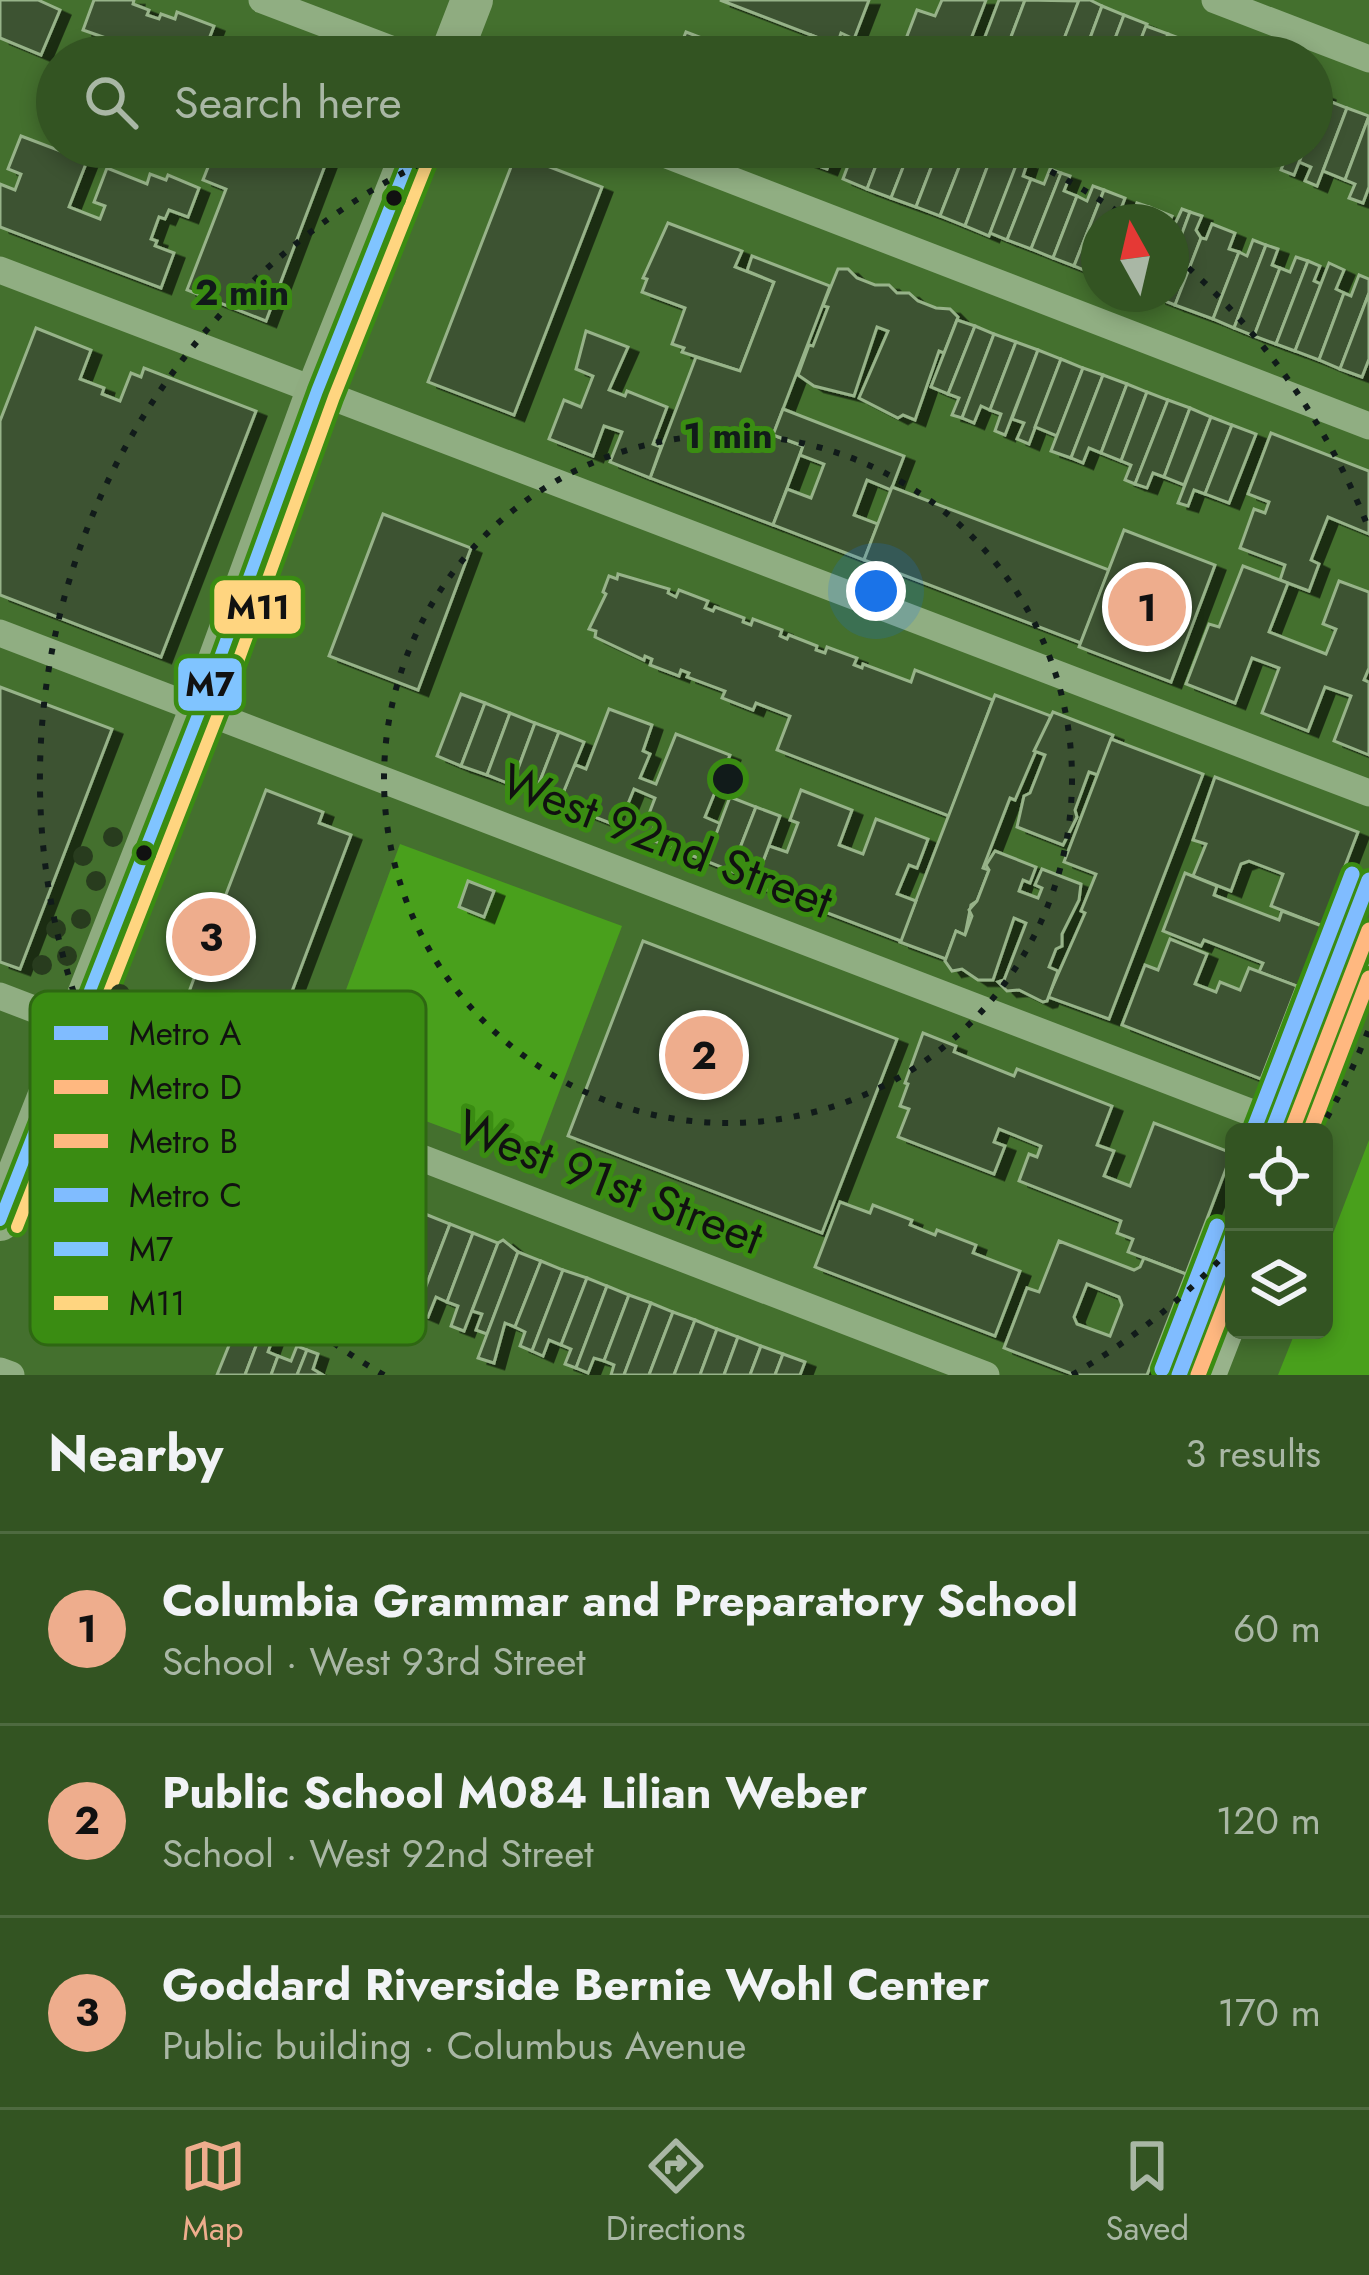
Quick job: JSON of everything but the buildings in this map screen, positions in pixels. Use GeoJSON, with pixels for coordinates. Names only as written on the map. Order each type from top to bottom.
{"type":"FeatureCollection","features":[{"type":"Feature","properties":{"kind":"main road"},"geometry":{"type":"LineString","coordinates":[[457,36],[472,0]]}},
{"type":"Feature","properties":{"kind":"main road"},"geometry":{"type":"LineString","coordinates":[[91,991],[316,391],[406,168]]}},
{"type":"Feature","properties":{"kind":"main road"},"geometry":{"type":"LineString","coordinates":[[1305,1123],[1369,958]]}},
{"type":"Feature","properties":{"kind":"main road"},"geometry":{"type":"LineString","coordinates":[[0,1220],[30,1144]]}},
{"type":"Feature","properties":{"kind":"main road"},"geometry":{"type":"LineString","coordinates":[[1208,1375],[1225,1331]]}},
{"type":"Feature","properties":{"kind":"street"},"geometry":{"type":"LineString","coordinates":[[262,0],[357,36]]}},
{"type":"Feature","properties":{"kind":"street"},"geometry":{"type":"LineString","coordinates":[[1215,0],[1309,36]]}},
{"type":"Feature","properties":{"kind":"street"},"geometry":{"type":"LineString","coordinates":[[1333,45],[1369,59]]}},
{"type":"Feature","properties":{"kind":"street"},"geometry":{"type":"LineString","coordinates":[[700,168],[1369,426]]}},
{"type":"Feature","properties":{"kind":"street"},"geometry":{"type":"LineString","coordinates":[[0,270],[1369,793]]}},
{"type":"Feature","properties":{"kind":"street","name":"West 92nd Street"},"geometry":{"type":"LineString","coordinates":[[0,634],[1278,1123]]}},
{"type":"Feature","properties":{"kind":"street","name":"West 91st Street"},"geometry":{"type":"LineString","coordinates":[[0,996],[30,1008]]}},
{"type":"Feature","properties":{"kind":"street","name":"West 91st Street"},"geometry":{"type":"LineString","coordinates":[[426,1160],[986,1375]]}},
{"type":"Feature","properties":{"kind":"street"},"geometry":{"type":"LineString","coordinates":[[0,1371],[10,1375]]}},
{"type":"Feature","properties":{"kind":"green space"},"geometry":{"type":"Polygon","coordinates":[[[400,844],[622,926],[533,1161],[426,1121],[426,991],[346,991],[400,844]]]}},
{"type":"Feature","properties":{"kind":"green space"},"geometry":{"type":"Polygon","coordinates":[[[1369,1140],[1369,1375],[1278,1375],[1292,1339],[1333,1339],[1333,1234],[1369,1140]]]}},
{"type":"Feature","properties":{"kind":"metro line","name":"C"},"geometry":{"type":"LineString","coordinates":[[1256,1123],[1352,874]]}},
{"type":"Feature","properties":{"kind":"metro line","name":"A"},"geometry":{"type":"LineString","coordinates":[[1275,1123],[1369,880]]}},
{"type":"Feature","properties":{"kind":"metro line","name":"B"},"geometry":{"type":"LineString","coordinates":[[1294,1123],[1369,930]]}},
{"type":"Feature","properties":{"kind":"metro line","name":"D"},"geometry":{"type":"LineString","coordinates":[[1313,1123],[1369,978]]}},
{"type":"Feature","properties":{"kind":"metro line","name":"C"},"geometry":{"type":"LineString","coordinates":[[1162,1369],[1217,1226]]}},
{"type":"Feature","properties":{"kind":"metro line","name":"A"},"geometry":{"type":"LineString","coordinates":[[1179,1375],[1225,1255]]}},
{"type":"Feature","properties":{"kind":"metro line","name":"B"},"geometry":{"type":"LineString","coordinates":[[1198,1375],[1225,1305]]}},
{"type":"Feature","properties":{"kind":"transit line","name":"M7"},"geometry":{"type":"LineString","coordinates":[[90,991],[406,168]]}},
{"type":"Feature","properties":{"kind":"transit line","name":"M11"},"geometry":{"type":"LineString","coordinates":[[110,991],[425,168]]}},
{"type":"Feature","properties":{"kind":"transit line","name":"M7"},"geometry":{"type":"LineString","coordinates":[[0,1220],[30,1144]]}},
{"type":"Feature","properties":{"kind":"transit line","name":"M11"},"geometry":{"type":"LineString","coordinates":[[17,1227],[30,1194]]}},
{"type":"Feature","properties":{"kind":"place","name":"Columbia Grammar and Preparatory School"},"geometry":{"type":"Point","coordinates":[1147,607]}},
{"type":"Feature","properties":{"kind":"place","name":"Goddard Riverside Bernie Wohl Center"},"geometry":{"type":"Point","coordinates":[211,937]}},
{"type":"Feature","properties":{"kind":"place","name":"Public School M084 Lilian Weber"},"geometry":{"type":"Point","coordinates":[704,1055]}}]}
